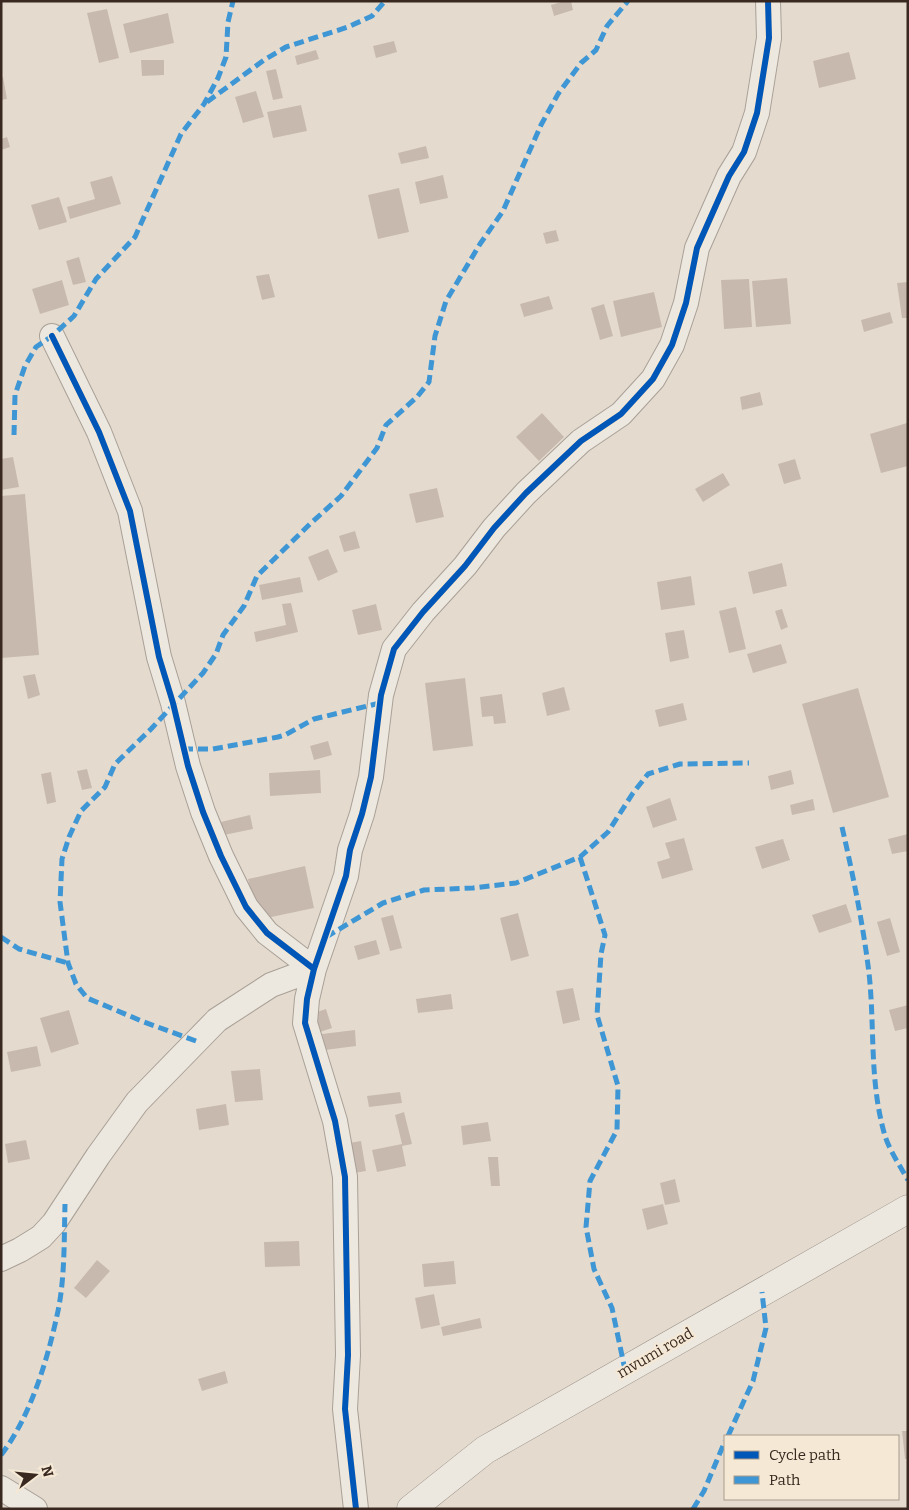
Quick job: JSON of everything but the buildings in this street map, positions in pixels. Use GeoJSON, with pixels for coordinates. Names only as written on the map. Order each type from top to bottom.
{"type":"FeatureCollection","features":[{"type":"Feature","properties":{"kind":"street"},"geometry":{"type":"LineString","coordinates":[[356,1509],[345,1409],[348,1356],[345,1177],[334,1121],[306,1023],[307,999],[314,969],[346,876],[350,850],[365,804],[371,777],[381,695],[394,649],[423,612],[465,566],[494,528],[526,493],[581,441],[621,414],[654,379],[672,345],[686,303],[697,248],[729,176],[744,152],[756,113],[769,38],[768,1]]}},
{"type":"Feature","properties":{"kind":"street"},"geometry":{"type":"LineString","coordinates":[[52,336],[99,432],[130,511],[159,657],[174,704],[188,766],[203,812],[221,856],[246,907],[266,933],[314,969]]}},
{"type":"Feature","properties":{"kind":"street"},"geometry":{"type":"LineString","coordinates":[[1,1259],[41,1237],[54,1223],[98,1156],[137,1102],[218,1020],[271,985],[314,969]]}},
{"type":"Feature","properties":{"kind":"street","name":"mvumi road"},"geometry":{"type":"LineString","coordinates":[[411,1509],[485,1450],[908,1208]]}},
{"type":"Feature","properties":{"kind":"street"},"geometry":{"type":"LineString","coordinates":[[1,1488],[35,1509]]}},
{"type":"Feature","properties":{"kind":"marked path"},"geometry":{"type":"LineString","coordinates":[[14,435],[15,395],[25,366],[36,347],[52,336],[74,316],[96,279],[135,237],[181,134],[204,104],[218,78],[226,57],[228,22],[233,1]]}},
{"type":"Feature","properties":{"kind":"marked path"},"geometry":{"type":"LineString","coordinates":[[207,102],[264,60],[286,47],[348,27],[372,16],[385,1]]}},
{"type":"Feature","properties":{"kind":"marked path"},"geometry":{"type":"LineString","coordinates":[[196,1041],[87,998],[76,984],[68,963],[60,902],[62,859],[69,837],[81,811],[105,787],[115,764],[151,729],[203,673],[216,654],[223,635],[244,606],[257,576],[341,496],[377,448],[386,425],[417,397],[429,382],[435,336],[446,301],[480,244],[503,211],[541,125],[558,94],[581,63],[596,50],[607,26],[628,1]]}},
{"type":"Feature","properties":{"kind":"marked path"},"geometry":{"type":"LineString","coordinates":[[183,749],[213,749],[278,737],[314,719],[380,703]]}},
{"type":"Feature","properties":{"kind":"marked path"},"geometry":{"type":"LineString","coordinates":[[326,937],[383,903],[424,890],[473,888],[516,883],[580,857],[608,832],[633,793],[648,774],[680,764],[749,763]]}},
{"type":"Feature","properties":{"kind":"marked path"},"geometry":{"type":"LineString","coordinates":[[842,827],[864,936],[869,973],[874,1075],[880,1115],[887,1142],[908,1180]]}},
{"type":"Feature","properties":{"kind":"marked path"},"geometry":{"type":"LineString","coordinates":[[580,857],[605,935],[601,954],[597,1015],[618,1086],[617,1130],[590,1181],[586,1227],[594,1269],[612,1308],[625,1370]]}},
{"type":"Feature","properties":{"kind":"marked path"},"geometry":{"type":"LineString","coordinates":[[1,937],[19,949],[68,963]]}},
{"type":"Feature","properties":{"kind":"marked path"},"geometry":{"type":"LineString","coordinates":[[1,1455],[12,1440],[30,1405],[54,1329],[62,1285],[65,1204]]}},
{"type":"Feature","properties":{"kind":"marked path"},"geometry":{"type":"LineString","coordinates":[[728,1435],[753,1381],[766,1328],[762,1292]]}},
{"type":"Feature","properties":{"kind":"marked path"},"geometry":{"type":"LineString","coordinates":[[693,1509],[704,1491],[724,1443]]}},
{"type":"Feature","properties":{"kind":"cycle path"},"geometry":{"type":"LineString","coordinates":[[356,1509],[345,1409],[348,1355],[345,1177],[335,1121],[305,1023],[307,999],[314,969],[346,876],[350,850],[362,814],[371,777],[381,695],[394,649],[423,612],[465,566],[494,528],[526,493],[581,441],[621,414],[653,379],[672,345],[686,303],[697,248],[729,176],[744,152],[757,113],[769,38],[768,1]]}},
{"type":"Feature","properties":{"kind":"cycle path"},"geometry":{"type":"LineString","coordinates":[[52,336],[99,432],[130,511],[159,657],[173,703],[188,766],[203,812],[221,856],[246,907],[267,933],[314,969]]}}]}
